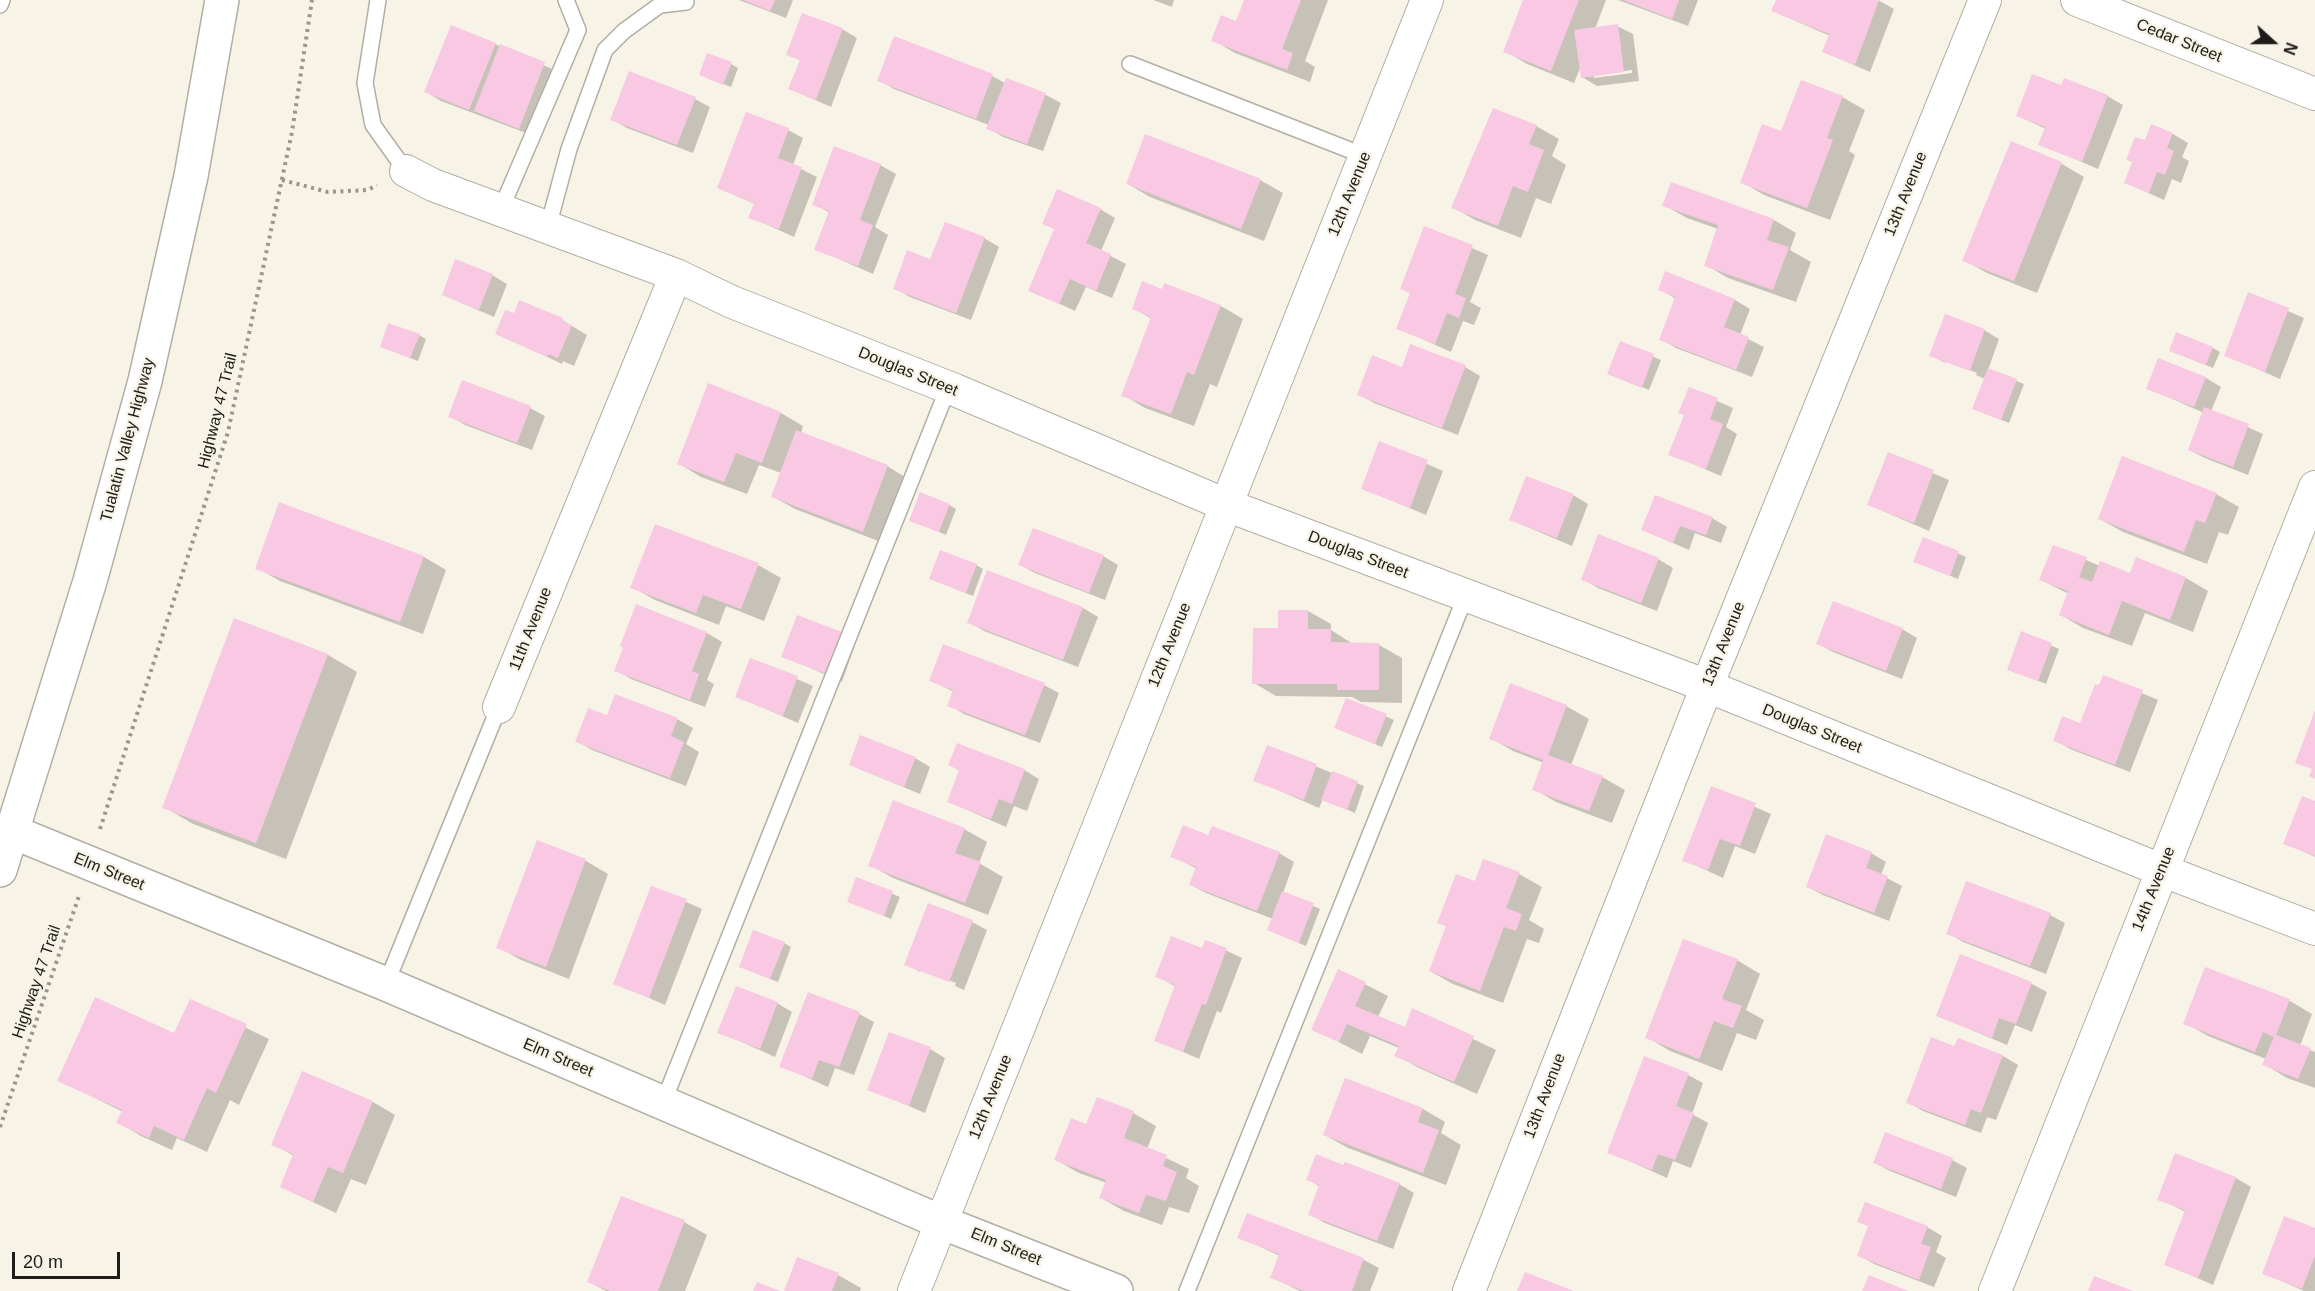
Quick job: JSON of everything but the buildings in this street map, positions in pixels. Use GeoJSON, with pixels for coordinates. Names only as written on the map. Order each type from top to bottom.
{"type":"FeatureCollection","features":[{"type":"Feature","properties":{"kind":"main road","name":"Tualatin Valley Highway"},"geometry":{"type":"LineString","coordinates":[[0,870],[6,829],[90,581],[145,381],[191,176],[222,0]]}},
{"type":"Feature","properties":{"kind":"main road","name":"Elm Street"},"geometry":{"type":"LineString","coordinates":[[6,829],[386,984],[941,1222],[1116,1291]]}},
{"type":"Feature","properties":{"kind":"street","name":"12th Avenue"},"geometry":{"type":"LineString","coordinates":[[914,1291],[1427,0]]}},
{"type":"Feature","properties":{"kind":"street","name":"13th Avenue"},"geometry":{"type":"LineString","coordinates":[[1469,1291],[1707,686],[1985,0]]}},
{"type":"Feature","properties":{"kind":"street","name":"Cedar Street"},"geometry":{"type":"LineString","coordinates":[[2077,0],[2315,94]]}},
{"type":"Feature","properties":{"kind":"street","name":"Douglas Street"},"geometry":{"type":"LineString","coordinates":[[406,171],[433,185],[676,275],[732,302],[948,388],[1226,505],[1707,686],[2161,870],[2315,929]]}},
{"type":"Feature","properties":{"kind":"street","name":"11th Avenue"},"geometry":{"type":"LineString","coordinates":[[499,707],[676,275]]}},
{"type":"Feature","properties":{"kind":"street","name":"14th Avenue"},"geometry":{"type":"LineString","coordinates":[[1995,1291],[2315,487]]}},
{"type":"Feature","properties":{"kind":"lane"},"geometry":{"type":"LineString","coordinates":[[0,5],[2,0]]}},
{"type":"Feature","properties":{"kind":"lane"},"geometry":{"type":"LineString","coordinates":[[378,0],[365,83],[373,125],[406,171]]}},
{"type":"Feature","properties":{"kind":"lane"},"geometry":{"type":"LineString","coordinates":[[501,209],[578,30],[570,4],[566,0]]}},
{"type":"Feature","properties":{"kind":"lane"},"geometry":{"type":"LineString","coordinates":[[548,227],[569,149],[605,50],[624,31],[660,5],[686,2]]}},
{"type":"Feature","properties":{"kind":"lane"},"geometry":{"type":"LineString","coordinates":[[1130,63],[1365,156]]}},
{"type":"Feature","properties":{"kind":"lane"},"geometry":{"type":"LineString","coordinates":[[663,1103],[948,388]]}},
{"type":"Feature","properties":{"kind":"lane"},"geometry":{"type":"LineString","coordinates":[[1187,1291],[1466,596]]}},
{"type":"Feature","properties":{"kind":"lane","name":"11th Avenue"},"geometry":{"type":"LineString","coordinates":[[386,984],[499,707]]}},
{"type":"Feature","properties":{"kind":"path","name":"Highway 47 Trail"},"geometry":{"type":"LineString","coordinates":[[103,818],[228,432],[282,180],[312,0]]}},
{"type":"Feature","properties":{"kind":"path"},"geometry":{"type":"LineString","coordinates":[[282,180],[328,192],[346,192],[368,190],[406,171]]}},
{"type":"Feature","properties":{"kind":"path","name":"Highway 47 Trail"},"geometry":{"type":"LineString","coordinates":[[0,1127],[73,914]]}}]}
